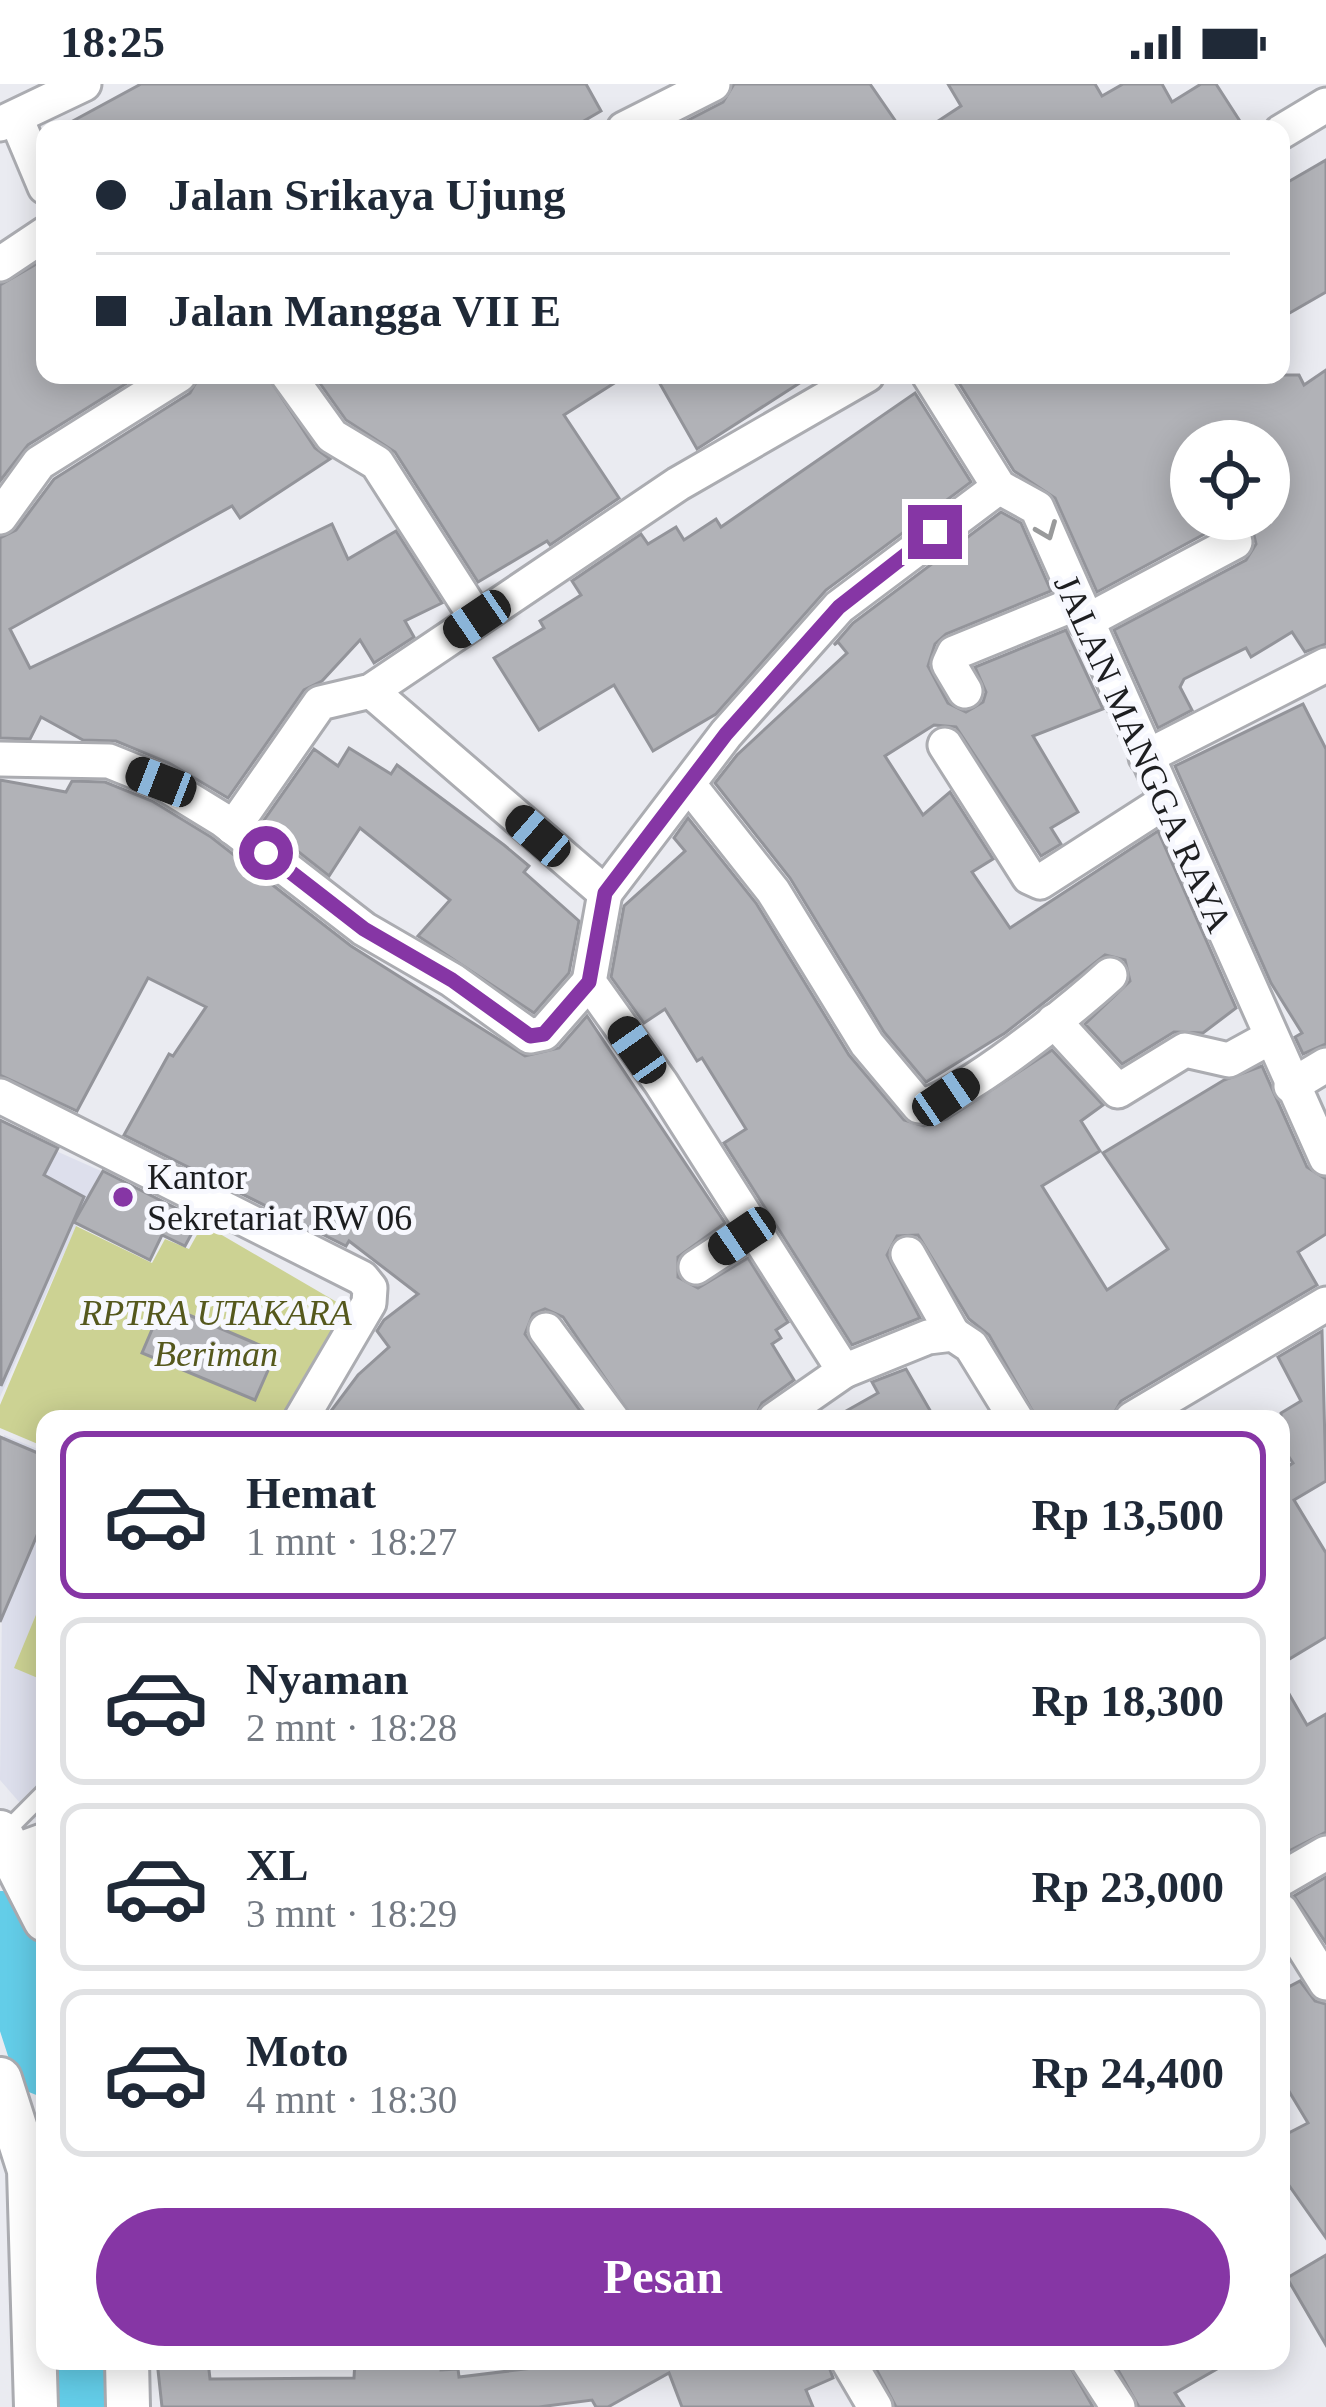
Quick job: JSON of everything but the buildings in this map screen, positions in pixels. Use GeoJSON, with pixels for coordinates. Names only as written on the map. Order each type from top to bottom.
{"type":"FeatureCollection","features":[{"type":"Feature","properties":{"kind":"street"},"geometry":{"type":"LineString","coordinates":[[36,171],[8,121],[84,84]]}},
{"type":"Feature","properties":{"kind":"street"},"geometry":{"type":"LineString","coordinates":[[642,120],[713,84]]}},
{"type":"Feature","properties":{"kind":"street"},"geometry":{"type":"LineString","coordinates":[[1290,127],[1326,105]]}},
{"type":"Feature","properties":{"kind":"street"},"geometry":{"type":"LineString","coordinates":[[0,264],[36,240]]}},
{"type":"Feature","properties":{"kind":"street"},"geometry":{"type":"LineString","coordinates":[[0,517],[39,463],[165,384]]}},
{"type":"Feature","properties":{"kind":"street"},"geometry":{"type":"LineString","coordinates":[[294,384],[332,436],[376,463],[477,619]]}},
{"type":"Feature","properties":{"kind":"street"},"geometry":{"type":"LineString","coordinates":[[233,828],[320,703],[371,691],[678,484],[851,384]]}},
{"type":"Feature","properties":{"kind":"street","name":"JALAN MANGGA RAYA"},"geometry":{"type":"LineString","coordinates":[[935,384],[999,487],[1037,508],[1326,1158]]}},
{"type":"Feature","properties":{"kind":"street"},"geometry":{"type":"LineString","coordinates":[[0,759],[109,761],[161,782],[233,828],[364,929],[452,980],[530,1036],[544,1034],[589,982],[605,893],[741,716],[839,607],[999,487]]}},
{"type":"Feature","properties":{"kind":"street"},"geometry":{"type":"LineString","coordinates":[[965,691],[949,664],[954,653],[1081,613],[1234,542]]}},
{"type":"Feature","properties":{"kind":"street"},"geometry":{"type":"LineString","coordinates":[[1146,757],[1326,665]]}},
{"type":"Feature","properties":{"kind":"street"},"geometry":{"type":"LineString","coordinates":[[371,691],[605,893]]}},
{"type":"Feature","properties":{"kind":"street"},"geometry":{"type":"LineString","coordinates":[[945,745],[1029,877],[1040,882],[1166,802]]}},
{"type":"Feature","properties":{"kind":"street"},"geometry":{"type":"LineString","coordinates":[[690,786],[773,891],[908,1100],[919,1106],[946,1097],[1110,975]]}},
{"type":"Feature","properties":{"kind":"street"},"geometry":{"type":"LineString","coordinates":[[589,982],[844,1371]]}},
{"type":"Feature","properties":{"kind":"street"},"geometry":{"type":"LineString","coordinates":[[1054,1021],[1118,1091],[1185,1050],[1229,1060],[1270,1037]]}},
{"type":"Feature","properties":{"kind":"street"},"geometry":{"type":"LineString","coordinates":[[1291,1086],[1326,1065]]}},
{"type":"Feature","properties":{"kind":"street"},"geometry":{"type":"LineString","coordinates":[[0,1096],[362,1277],[370,1288],[369,1303],[306,1410]]}},
{"type":"Feature","properties":{"kind":"street"},"geometry":{"type":"LineString","coordinates":[[696,1267],[754,1229]]}},
{"type":"Feature","properties":{"kind":"street"},"geometry":{"type":"LineString","coordinates":[[908,1254],[953,1334],[971,1346],[1010,1410]]}},
{"type":"Feature","properties":{"kind":"street"},"geometry":{"type":"LineString","coordinates":[[1147,1410],[1326,1304]]}},
{"type":"Feature","properties":{"kind":"street"},"geometry":{"type":"LineString","coordinates":[[546,1330],[606,1410]]}},
{"type":"Feature","properties":{"kind":"street"},"geometry":{"type":"LineString","coordinates":[[788,1410],[844,1371],[928,1337],[953,1334]]}},
{"type":"Feature","properties":{"kind":"street"},"geometry":{"type":"LineString","coordinates":[[15,1840],[36,1896]]}},
{"type":"Feature","properties":{"kind":"street"},"geometry":{"type":"LineString","coordinates":[[1290,1874],[1326,1853]]}},
{"type":"Feature","properties":{"kind":"street"},"geometry":{"type":"LineString","coordinates":[[1290,1925],[1326,1983]]}},
{"type":"Feature","properties":{"kind":"street"},"geometry":{"type":"LineString","coordinates":[[0,2079],[28,2170],[36,2407]]}},
{"type":"Feature","properties":{"kind":"street"},"geometry":{"type":"LineString","coordinates":[[127,2370],[128,2407]]}},
{"type":"Feature","properties":{"kind":"street"},"geometry":{"type":"LineString","coordinates":[[853,2370],[875,2407]]}},
{"type":"Feature","properties":{"kind":"street"},"geometry":{"type":"LineString","coordinates":[[1094,2370],[1118,2407]]}},
{"type":"Feature","properties":{"kind":"lane"},"geometry":{"type":"LineString","coordinates":[[15,1840],[36,1806]]}},
{"type":"Feature","properties":{"kind":"shaded area"},"geometry":{"type":"Polygon","coordinates":[[[0,1126],[101,1171],[0,1397],[0,1126]]]}},
{"type":"Feature","properties":{"kind":"shaded area"},"geometry":{"type":"Polygon","coordinates":[[[4,1435],[36,1448],[36,1818],[0,1780],[4,1435]]]}},
{"type":"Feature","properties":{"kind":"green space","name":"RPTRA UTAKARA Beriman"},"geometry":{"type":"Polygon","coordinates":[[[203,1224],[359,1315],[300,1410],[36,1410],[36,1443],[0,1428],[0,1405],[76,1226],[152,1263],[165,1239],[189,1249],[203,1224]]]}},
{"type":"Feature","properties":{"kind":"green space"},"geometry":{"type":"Polygon","coordinates":[[[36,1615],[36,1677],[14,1668],[36,1615]]]}},
{"type":"Feature","properties":{"kind":"waterway"},"geometry":{"type":"LineString","coordinates":[[0,1924],[36,2035]]}},
{"type":"Feature","properties":{"kind":"waterway"},"geometry":{"type":"LineString","coordinates":[[82,2370],[84,2407]]}},
{"type":"Feature","properties":{"kind":"place","name":"Kantor Sekretariat RW 06"},"geometry":{"type":"Point","coordinates":[123,1197]}},
{"type":"Feature","properties":{"kind":"route"},"geometry":{"type":"LineString","coordinates":[[266,853],[364,929],[452,980],[530,1036],[544,1034],[589,982],[592,941],[605,893],[646,835],[786,662],[839,607],[935,532]]}}]}
